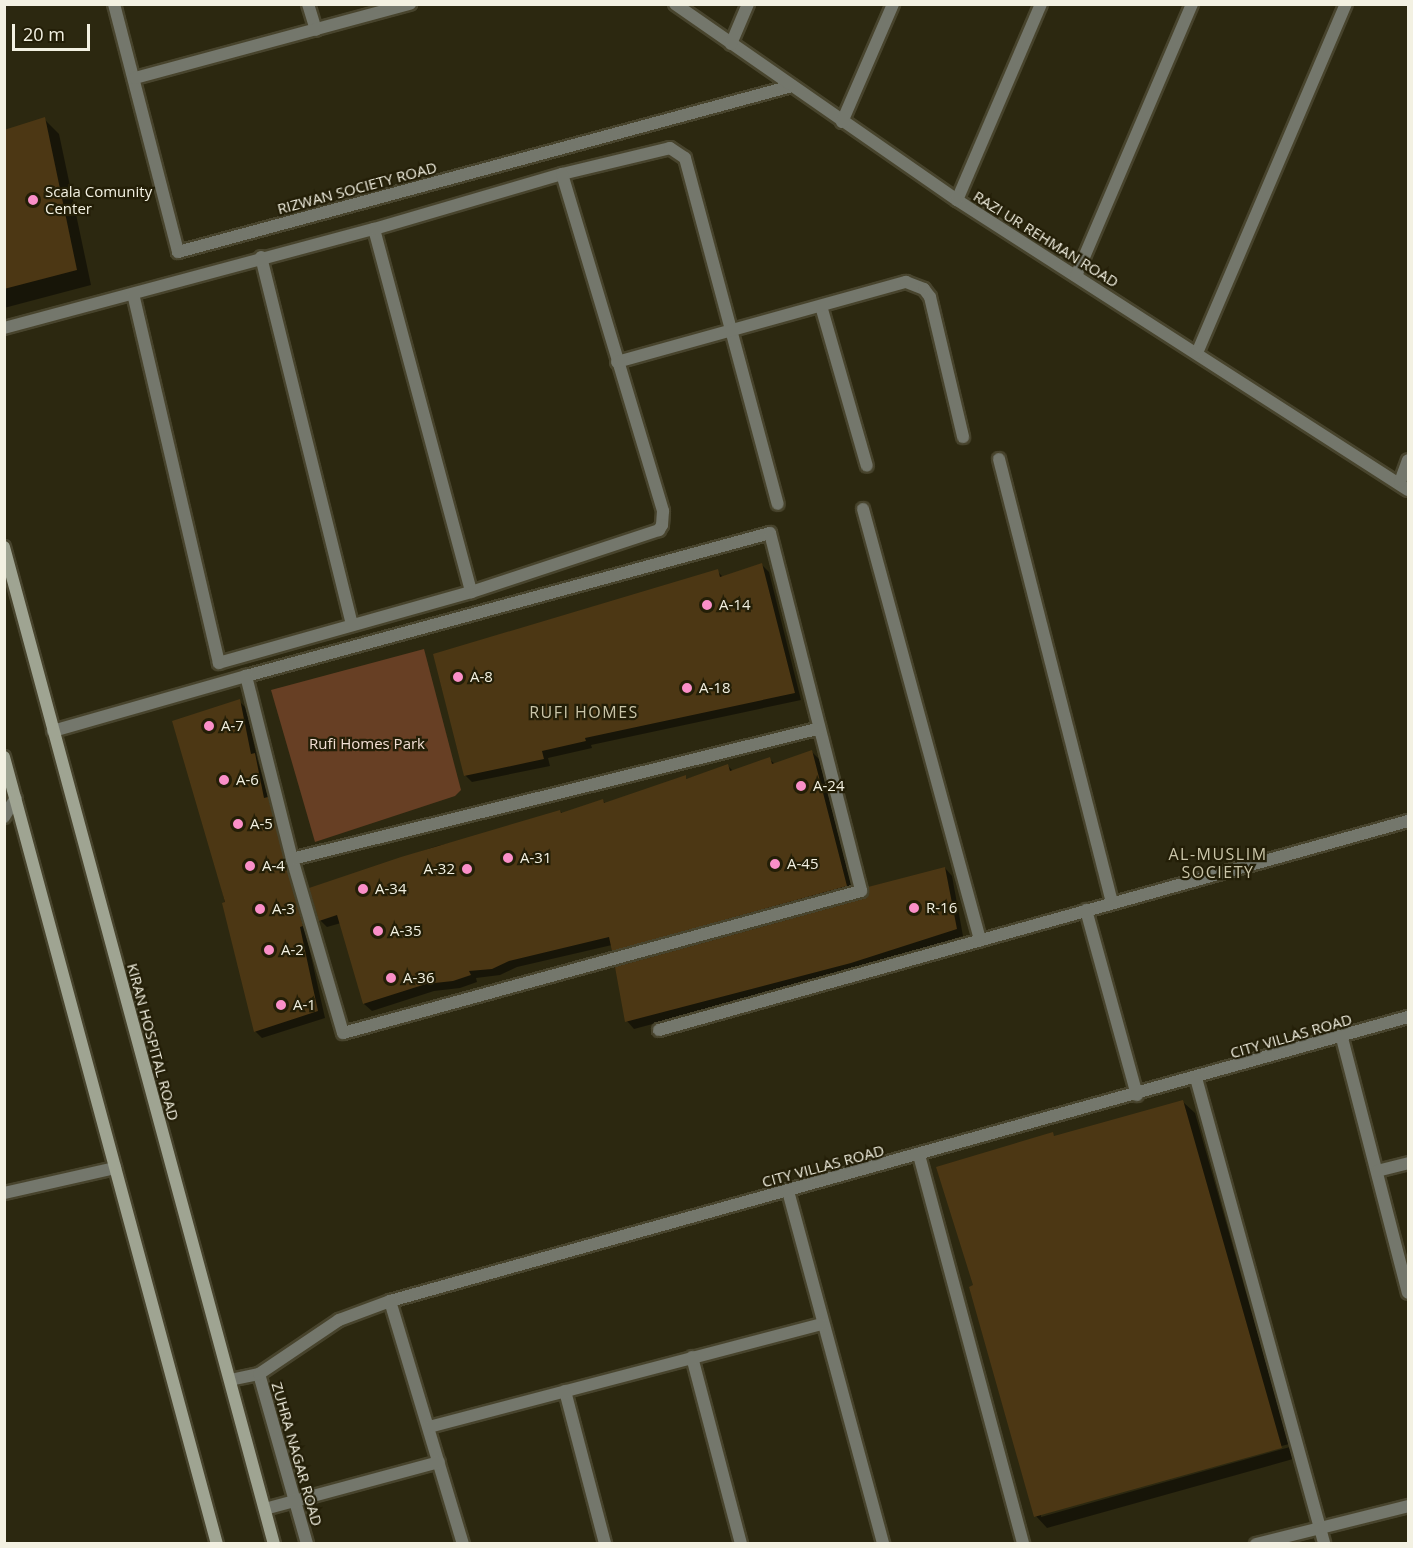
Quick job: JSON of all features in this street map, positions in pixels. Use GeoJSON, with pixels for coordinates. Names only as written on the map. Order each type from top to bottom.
{"type":"FeatureCollection","features":[{"type":"Feature","properties":{"kind":"main road","name":"KIRAN HOSPITAL ROAD"},"geometry":{"type":"LineString","coordinates":[[4,547],[274,1544]]}},
{"type":"Feature","properties":{"kind":"main road"},"geometry":{"type":"LineString","coordinates":[[4,757],[10,800],[115,1168],[217,1544]]}},
{"type":"Feature","properties":{"kind":"street","name":"RIZWAN SOCIETY ROAD"},"geometry":{"type":"LineString","coordinates":[[114,4],[135,78],[178,252],[792,86]]}},
{"type":"Feature","properties":{"kind":"street"},"geometry":{"type":"LineString","coordinates":[[309,4],[316,30]]}},
{"type":"Feature","properties":{"kind":"street"},"geometry":{"type":"LineString","coordinates":[[135,78],[410,4]]}},
{"type":"Feature","properties":{"kind":"street","name":"RAZI UR REHMAN ROAD"},"geometry":{"type":"LineString","coordinates":[[675,4],[957,200],[1404,486]]}},
{"type":"Feature","properties":{"kind":"street"},"geometry":{"type":"LineString","coordinates":[[731,44],[748,4]]}},
{"type":"Feature","properties":{"kind":"street"},"geometry":{"type":"LineString","coordinates":[[842,122],[893,4]]}},
{"type":"Feature","properties":{"kind":"street"},"geometry":{"type":"LineString","coordinates":[[957,200],[1041,4]]}},
{"type":"Feature","properties":{"kind":"street"},"geometry":{"type":"LineString","coordinates":[[1076,276],[1192,4]]}},
{"type":"Feature","properties":{"kind":"street"},"geometry":{"type":"LineString","coordinates":[[1197,352],[1346,4]]}},
{"type":"Feature","properties":{"kind":"street"},"geometry":{"type":"LineString","coordinates":[[4,328],[261,257],[374,229],[562,174],[670,148],[685,158],[729,331],[778,504]]}},
{"type":"Feature","properties":{"kind":"street"},"geometry":{"type":"LineString","coordinates":[[133,294],[219,663],[471,592],[659,531],[663,511],[562,174]]}},
{"type":"Feature","properties":{"kind":"street"},"geometry":{"type":"LineString","coordinates":[[374,229],[471,592]]}},
{"type":"Feature","properties":{"kind":"street"},"geometry":{"type":"LineString","coordinates":[[261,257],[352,626]]}},
{"type":"Feature","properties":{"kind":"street"},"geometry":{"type":"LineString","coordinates":[[617,362],[906,282],[924,289],[930,297],[963,437]]}},
{"type":"Feature","properties":{"kind":"street"},"geometry":{"type":"LineString","coordinates":[[822,306],[867,466]]}},
{"type":"Feature","properties":{"kind":"street"},"geometry":{"type":"LineString","coordinates":[[999,459],[1113,902]]}},
{"type":"Feature","properties":{"kind":"street"},"geometry":{"type":"LineString","coordinates":[[1404,486],[1408,460]]}},
{"type":"Feature","properties":{"kind":"street"},"geometry":{"type":"LineString","coordinates":[[863,509],[980,940]]}},
{"type":"Feature","properties":{"kind":"street"},"geometry":{"type":"LineString","coordinates":[[53,731],[246,675],[770,534],[817,729],[860,892],[345,1033],[292,859],[246,675]]}},
{"type":"Feature","properties":{"kind":"street"},"geometry":{"type":"LineString","coordinates":[[292,859],[817,729]]}},
{"type":"Feature","properties":{"kind":"street"},"geometry":{"type":"LineString","coordinates":[[4,817],[10,800]]}},
{"type":"Feature","properties":{"kind":"street"},"geometry":{"type":"LineString","coordinates":[[659,1030],[1113,902],[1408,822]]}},
{"type":"Feature","properties":{"kind":"street"},"geometry":{"type":"LineString","coordinates":[[1086,910],[1137,1095]]}},
{"type":"Feature","properties":{"kind":"street","name":"CITY VILLAS ROAD"},"geometry":{"type":"LineString","coordinates":[[259,1374],[339,1320],[390,1301],[1342,1038],[1408,1017]]}},
{"type":"Feature","properties":{"kind":"street"},"geometry":{"type":"LineString","coordinates":[[1342,1038],[1408,1293]]}},
{"type":"Feature","properties":{"kind":"street"},"geometry":{"type":"LineString","coordinates":[[1196,1078],[1324,1544]]}},
{"type":"Feature","properties":{"kind":"street"},"geometry":{"type":"LineString","coordinates":[[919,1155],[1023,1544]]}},
{"type":"Feature","properties":{"kind":"street"},"geometry":{"type":"LineString","coordinates":[[1377,1171],[1408,1163]]}},
{"type":"Feature","properties":{"kind":"street"},"geometry":{"type":"LineString","coordinates":[[4,1193],[115,1168]]}},
{"type":"Feature","properties":{"kind":"street"},"geometry":{"type":"LineString","coordinates":[[788,1191],[821,1324],[883,1544]]}},
{"type":"Feature","properties":{"kind":"street"},"geometry":{"type":"LineString","coordinates":[[390,1301],[463,1544]]}},
{"type":"Feature","properties":{"kind":"street"},"geometry":{"type":"LineString","coordinates":[[429,1427],[821,1324]]}},
{"type":"Feature","properties":{"kind":"street"},"geometry":{"type":"LineString","coordinates":[[692,1357],[741,1544]]}},
{"type":"Feature","properties":{"kind":"street"},"geometry":{"type":"LineString","coordinates":[[230,1380],[259,1374]]}},
{"type":"Feature","properties":{"kind":"street","name":"ZUHRA NAGAR ROAD"},"geometry":{"type":"LineString","coordinates":[[259,1374],[307,1544]]}},
{"type":"Feature","properties":{"kind":"street"},"geometry":{"type":"LineString","coordinates":[[565,1391],[605,1544]]}},
{"type":"Feature","properties":{"kind":"street"},"geometry":{"type":"LineString","coordinates":[[265,1509],[439,1462]]}},
{"type":"Feature","properties":{"kind":"street"},"geometry":{"type":"LineString","coordinates":[[1256,1544],[1408,1506]]}},
{"type":"Feature","properties":{"kind":"green space","name":"Rufi Homes Park"},"geometry":{"type":"Polygon","coordinates":[[[424,649],[461,790],[455,796],[315,842],[271,690],[424,649]]]}},
{"type":"Feature","properties":{"kind":"building","name":"Scala Comunity Center"},"geometry":{"type":"Polygon","coordinates":[[[45,117],[77,270],[4,289],[4,130],[45,117]]]}},
{"type":"Feature","properties":{"kind":"building"},"geometry":{"type":"Polygon","coordinates":[[[762,563],[795,693],[585,738],[586,741],[542,751],[544,759],[464,776],[433,654],[718,569],[720,577],[762,563]]]}},
{"type":"Feature","properties":{"kind":"building"},"geometry":{"type":"Polygon","coordinates":[[[240,699],[251,754],[255,753],[264,798],[268,797],[303,926],[300,927],[318,1011],[254,1032],[222,903],[225,902],[172,721],[240,699]]]}},
{"type":"Feature","properties":{"kind":"building"},"geometry":{"type":"Polygon","coordinates":[[[812,750],[847,886],[612,951],[609,937],[509,961],[492,969],[469,971],[471,975],[453,981],[426,984],[363,1004],[337,915],[319,921],[309,888],[401,857],[560,810],[561,813],[603,799],[604,803],[686,775],[686,779],[728,764],[730,771],[770,757],[772,764],[812,750]]]}},
{"type":"Feature","properties":{"kind":"building"},"geometry":{"type":"Polygon","coordinates":[[[945,867],[957,929],[851,963],[625,1022],[615,967],[863,899],[868,887],[945,867]]]}},
{"type":"Feature","properties":{"kind":"building"},"geometry":{"type":"Polygon","coordinates":[[[1183,1100],[1282,1448],[1034,1517],[969,1287],[973,1285],[936,1167],[1053,1132],[1054,1136],[1183,1100]]]}},
{"type":"Feature","properties":{"kind":"place","name":"Scala Comunity Center"},"geometry":{"type":"Point","coordinates":[33,200]}},
{"type":"Feature","properties":{"kind":"place","name":"A-14"},"geometry":{"type":"Point","coordinates":[707,605]}},
{"type":"Feature","properties":{"kind":"place","name":"A-8"},"geometry":{"type":"Point","coordinates":[458,677]}},
{"type":"Feature","properties":{"kind":"place","name":"A-18"},"geometry":{"type":"Point","coordinates":[687,688]}},
{"type":"Feature","properties":{"kind":"place","name":"A-7"},"geometry":{"type":"Point","coordinates":[209,726]}},
{"type":"Feature","properties":{"kind":"place","name":"A-6"},"geometry":{"type":"Point","coordinates":[224,780]}},
{"type":"Feature","properties":{"kind":"place","name":"A-24"},"geometry":{"type":"Point","coordinates":[801,786]}},
{"type":"Feature","properties":{"kind":"place","name":"A-5"},"geometry":{"type":"Point","coordinates":[238,824]}},
{"type":"Feature","properties":{"kind":"place","name":"A-31"},"geometry":{"type":"Point","coordinates":[508,858]}},
{"type":"Feature","properties":{"kind":"place","name":"A-45"},"geometry":{"type":"Point","coordinates":[775,864]}},
{"type":"Feature","properties":{"kind":"place","name":"A-4"},"geometry":{"type":"Point","coordinates":[250,866]}},
{"type":"Feature","properties":{"kind":"place","name":"A-32"},"geometry":{"type":"Point","coordinates":[467,869]}},
{"type":"Feature","properties":{"kind":"place","name":"A-34"},"geometry":{"type":"Point","coordinates":[363,889]}},
{"type":"Feature","properties":{"kind":"place","name":"R-16"},"geometry":{"type":"Point","coordinates":[914,908]}},
{"type":"Feature","properties":{"kind":"place","name":"A-3"},"geometry":{"type":"Point","coordinates":[260,909]}},
{"type":"Feature","properties":{"kind":"place","name":"A-35"},"geometry":{"type":"Point","coordinates":[378,931]}},
{"type":"Feature","properties":{"kind":"place","name":"A-2"},"geometry":{"type":"Point","coordinates":[269,950]}},
{"type":"Feature","properties":{"kind":"place","name":"A-36"},"geometry":{"type":"Point","coordinates":[391,978]}},
{"type":"Feature","properties":{"kind":"place","name":"A-1"},"geometry":{"type":"Point","coordinates":[281,1005]}},
{"type":"Feature","properties":{"kind":"district","name":"RUFI HOMES"},"geometry":{"type":"Point","coordinates":[584,712]}},
{"type":"Feature","properties":{"kind":"district","name":"AL-MUSLIM SOCIETY"},"geometry":{"type":"Point","coordinates":[1218,863]}}]}
